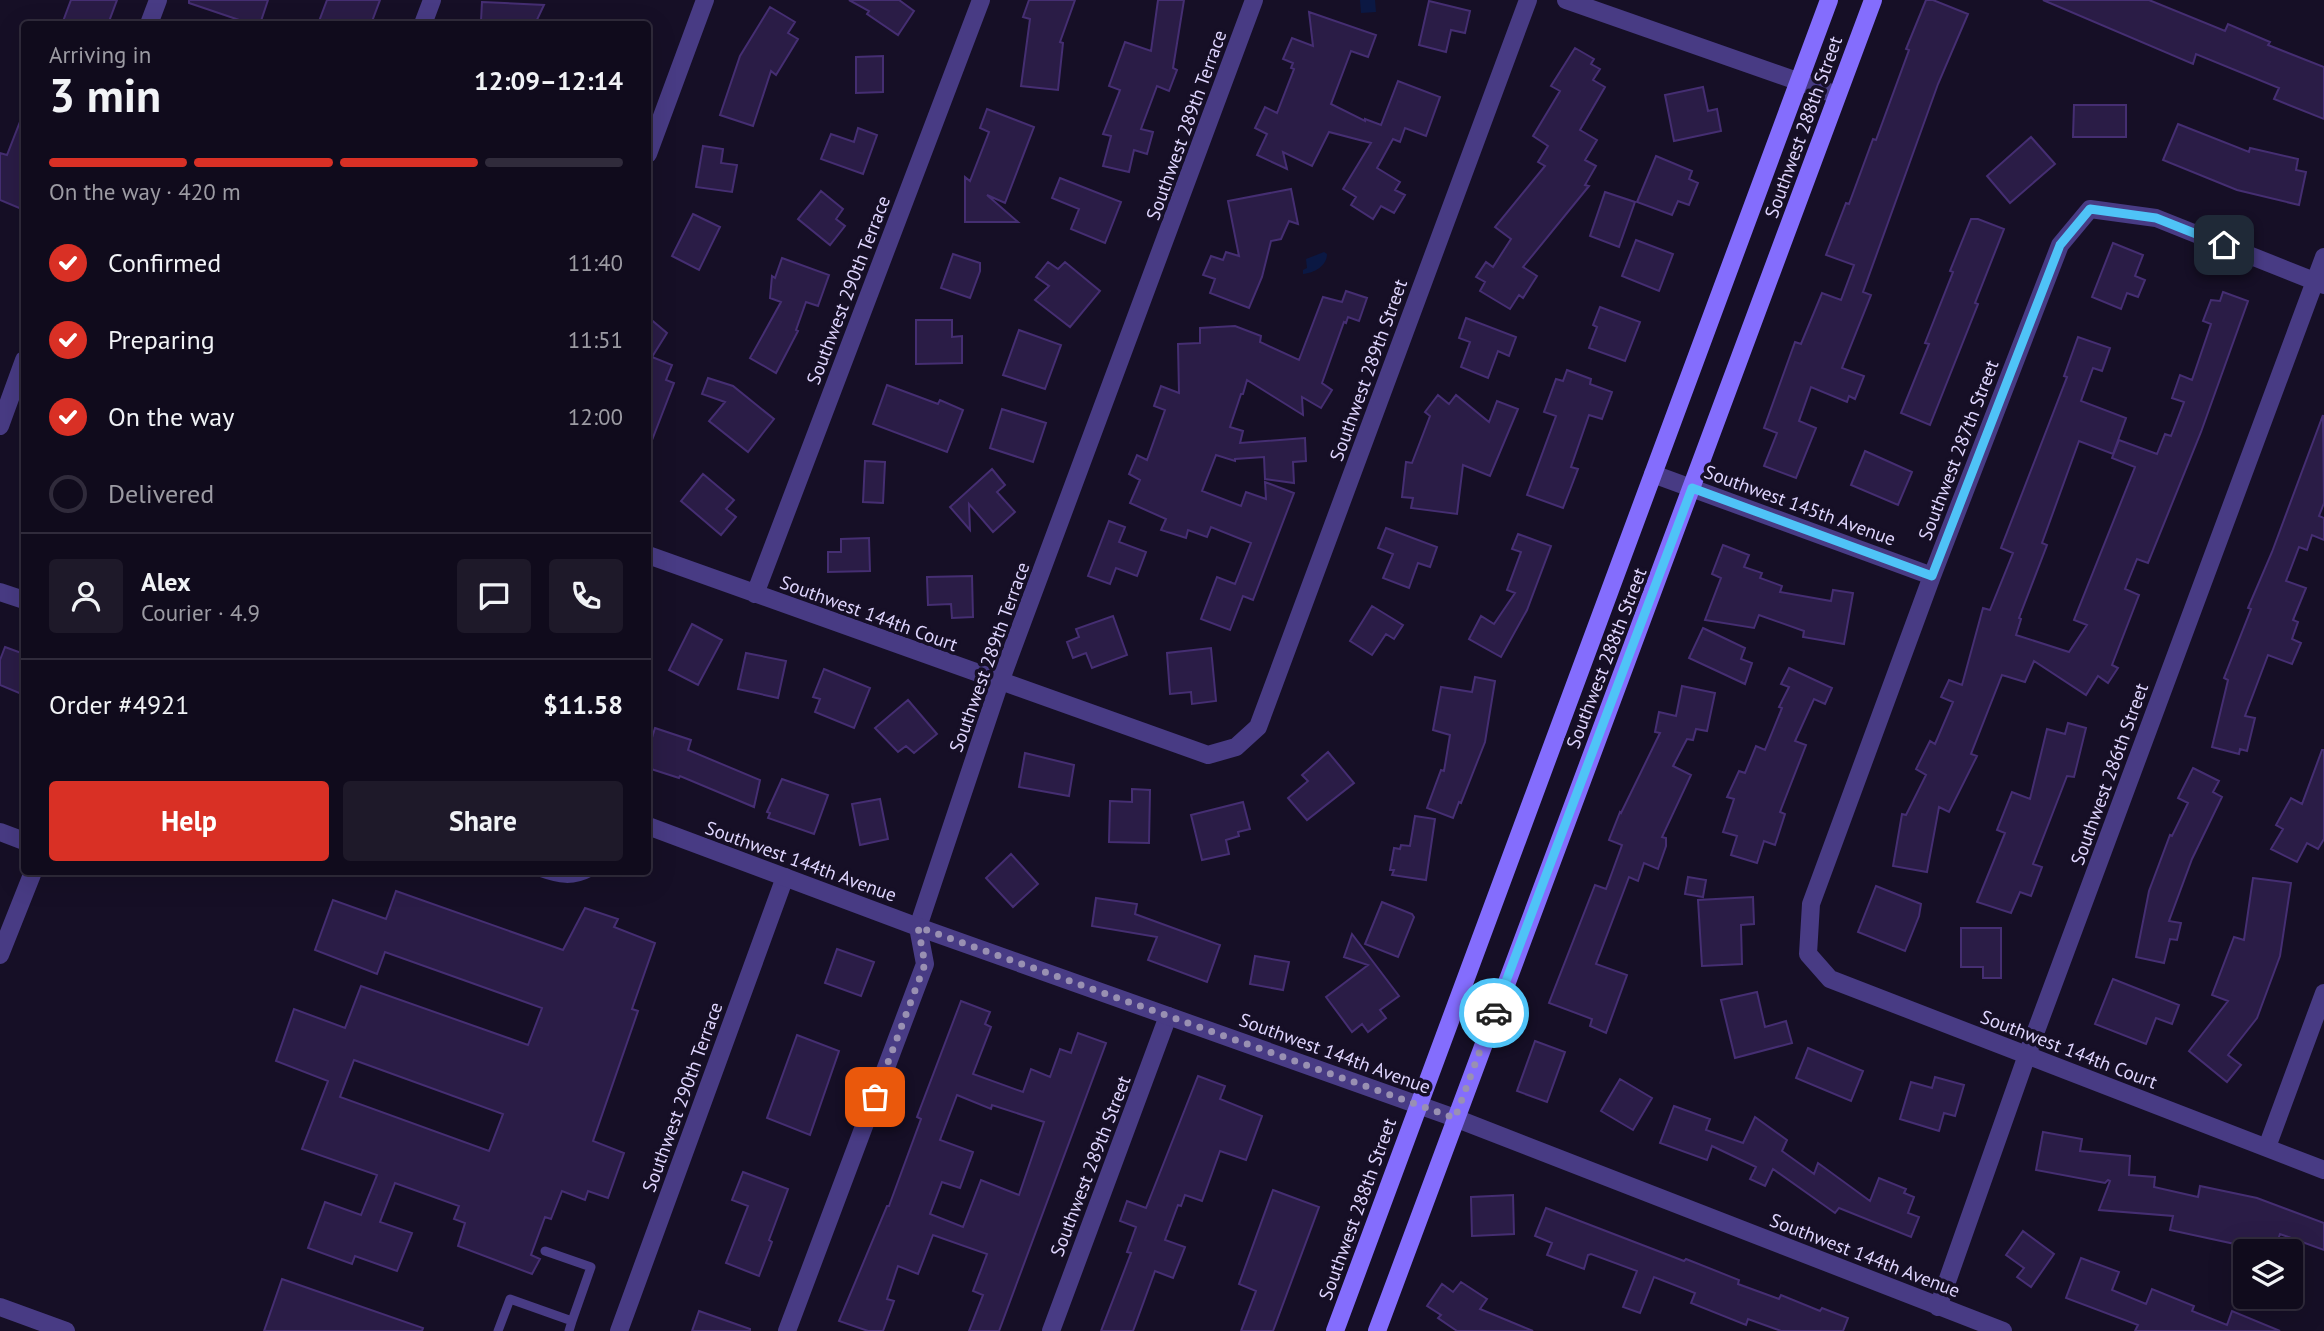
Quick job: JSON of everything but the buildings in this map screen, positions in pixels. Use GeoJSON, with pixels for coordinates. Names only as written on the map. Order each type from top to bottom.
{"type":"FeatureCollection","features":[{"type":"Feature","properties":{"kind":"main road","name":"Southwest 288th Street"},"geometry":{"type":"LineString","coordinates":[[1335,1331],[1829,0]]}},
{"type":"Feature","properties":{"kind":"main road","name":"Southwest 288th Street"},"geometry":{"type":"LineString","coordinates":[[1377,1331],[1872,0]]}},
{"type":"Feature","properties":{"kind":"street"},"geometry":{"type":"LineString","coordinates":[[150,21],[158,0]]}},
{"type":"Feature","properties":{"kind":"street"},"geometry":{"type":"LineString","coordinates":[[424,21],[432,0]]}},
{"type":"Feature","properties":{"kind":"street"},"geometry":{"type":"LineString","coordinates":[[651,146],[705,0]]}},
{"type":"Feature","properties":{"kind":"street","name":"Southwest 290th Terrace"},"geometry":{"type":"LineString","coordinates":[[755,594],[981,0]]}},
{"type":"Feature","properties":{"kind":"street","name":"Southwest 289th Terrace"},"geometry":{"type":"LineString","coordinates":[[788,1331],[925,964],[918,927],[1000,682],[1254,0]]}},
{"type":"Feature","properties":{"kind":"street","name":"Southwest 289th Street"},"geometry":{"type":"LineString","coordinates":[[1236,747],[1258,727],[1528,0]]}},
{"type":"Feature","properties":{"kind":"street"},"geometry":{"type":"LineString","coordinates":[[1566,0],[1837,95]]}},
{"type":"Feature","properties":{"kind":"street","name":"Southwest 287th Street"},"geometry":{"type":"LineString","coordinates":[[1808,954],[1811,905],[1932,576],[2060,245],[2090,209],[2156,218],[2319,283]]}},
{"type":"Feature","properties":{"kind":"street","name":"Southwest 286th Street"},"geometry":{"type":"LineString","coordinates":[[1938,1307],[2027,1055],[2319,283],[2324,257]]}},
{"type":"Feature","properties":{"kind":"street"},"geometry":{"type":"LineString","coordinates":[[0,426],[21,368]]}},
{"type":"Feature","properties":{"kind":"street","name":"Southwest 145th Avenue"},"geometry":{"type":"LineString","coordinates":[[1653,474],[1932,576]]}},
{"type":"Feature","properties":{"kind":"street","name":"Southwest 144th Court"},"geometry":{"type":"LineString","coordinates":[[651,556],[1208,755],[1236,747]]}},
{"type":"Feature","properties":{"kind":"street"},"geometry":{"type":"LineString","coordinates":[[0,592],[21,599]]}},
{"type":"Feature","properties":{"kind":"street","name":"Southwest 144th Avenue"},"geometry":{"type":"LineString","coordinates":[[651,828],[918,927],[1455,1118],[2003,1331]]}},
{"type":"Feature","properties":{"kind":"street"},"geometry":{"type":"LineString","coordinates":[[0,832],[21,840]]}},
{"type":"Feature","properties":{"kind":"street"},"geometry":{"type":"LineString","coordinates":[[0,955],[32,875]]}},
{"type":"Feature","properties":{"kind":"street","name":"Southwest 290th Terrace"},"geometry":{"type":"LineString","coordinates":[[619,1331],[785,877]]}},
{"type":"Feature","properties":{"kind":"street","name":"Southwest 144th Court"},"geometry":{"type":"LineString","coordinates":[[1808,954],[1830,979],[2324,1170]]}},
{"type":"Feature","properties":{"kind":"street"},"geometry":{"type":"LineString","coordinates":[[2267,1147],[2324,993]]}},
{"type":"Feature","properties":{"kind":"street","name":"Southwest 289th Street"},"geometry":{"type":"LineString","coordinates":[[1051,1331],[1168,1016]]}},
{"type":"Feature","properties":{"kind":"street"},"geometry":{"type":"LineString","coordinates":[[0,1307],[66,1331]]}},
{"type":"Feature","properties":{"kind":"lane"},"geometry":{"type":"LineString","coordinates":[[548,875],[562,880],[586,875]]}},
{"type":"Feature","properties":{"kind":"lane"},"geometry":{"type":"LineString","coordinates":[[545,1251],[592,1267],[569,1331]]}},
{"type":"Feature","properties":{"kind":"lane"},"geometry":{"type":"LineString","coordinates":[[498,1331],[510,1300],[572,1321]]}},
{"type":"Feature","properties":{"kind":"water"},"geometry":{"type":"Polygon","coordinates":[[[1360,0],[1375,0],[1376,12],[1361,13],[1360,0]]]}},
{"type":"Feature","properties":{"kind":"water"},"geometry":{"type":"Polygon","coordinates":[[[1324,252],[1327,254],[1322,265],[1303,274],[1303,270],[1307,268],[1306,259],[1324,252]]]}},
{"type":"Feature","properties":{"kind":"way so far"},"geometry":{"type":"LineString","coordinates":[[875,1097],[925,964],[918,927],[1455,1118],[1494,1013]]}},
{"type":"Feature","properties":{"kind":"route"},"geometry":{"type":"LineString","coordinates":[[1494,1013],[1692,488],[1932,576],[2060,245],[2090,209],[2156,218],[2224,245]]}}]}
